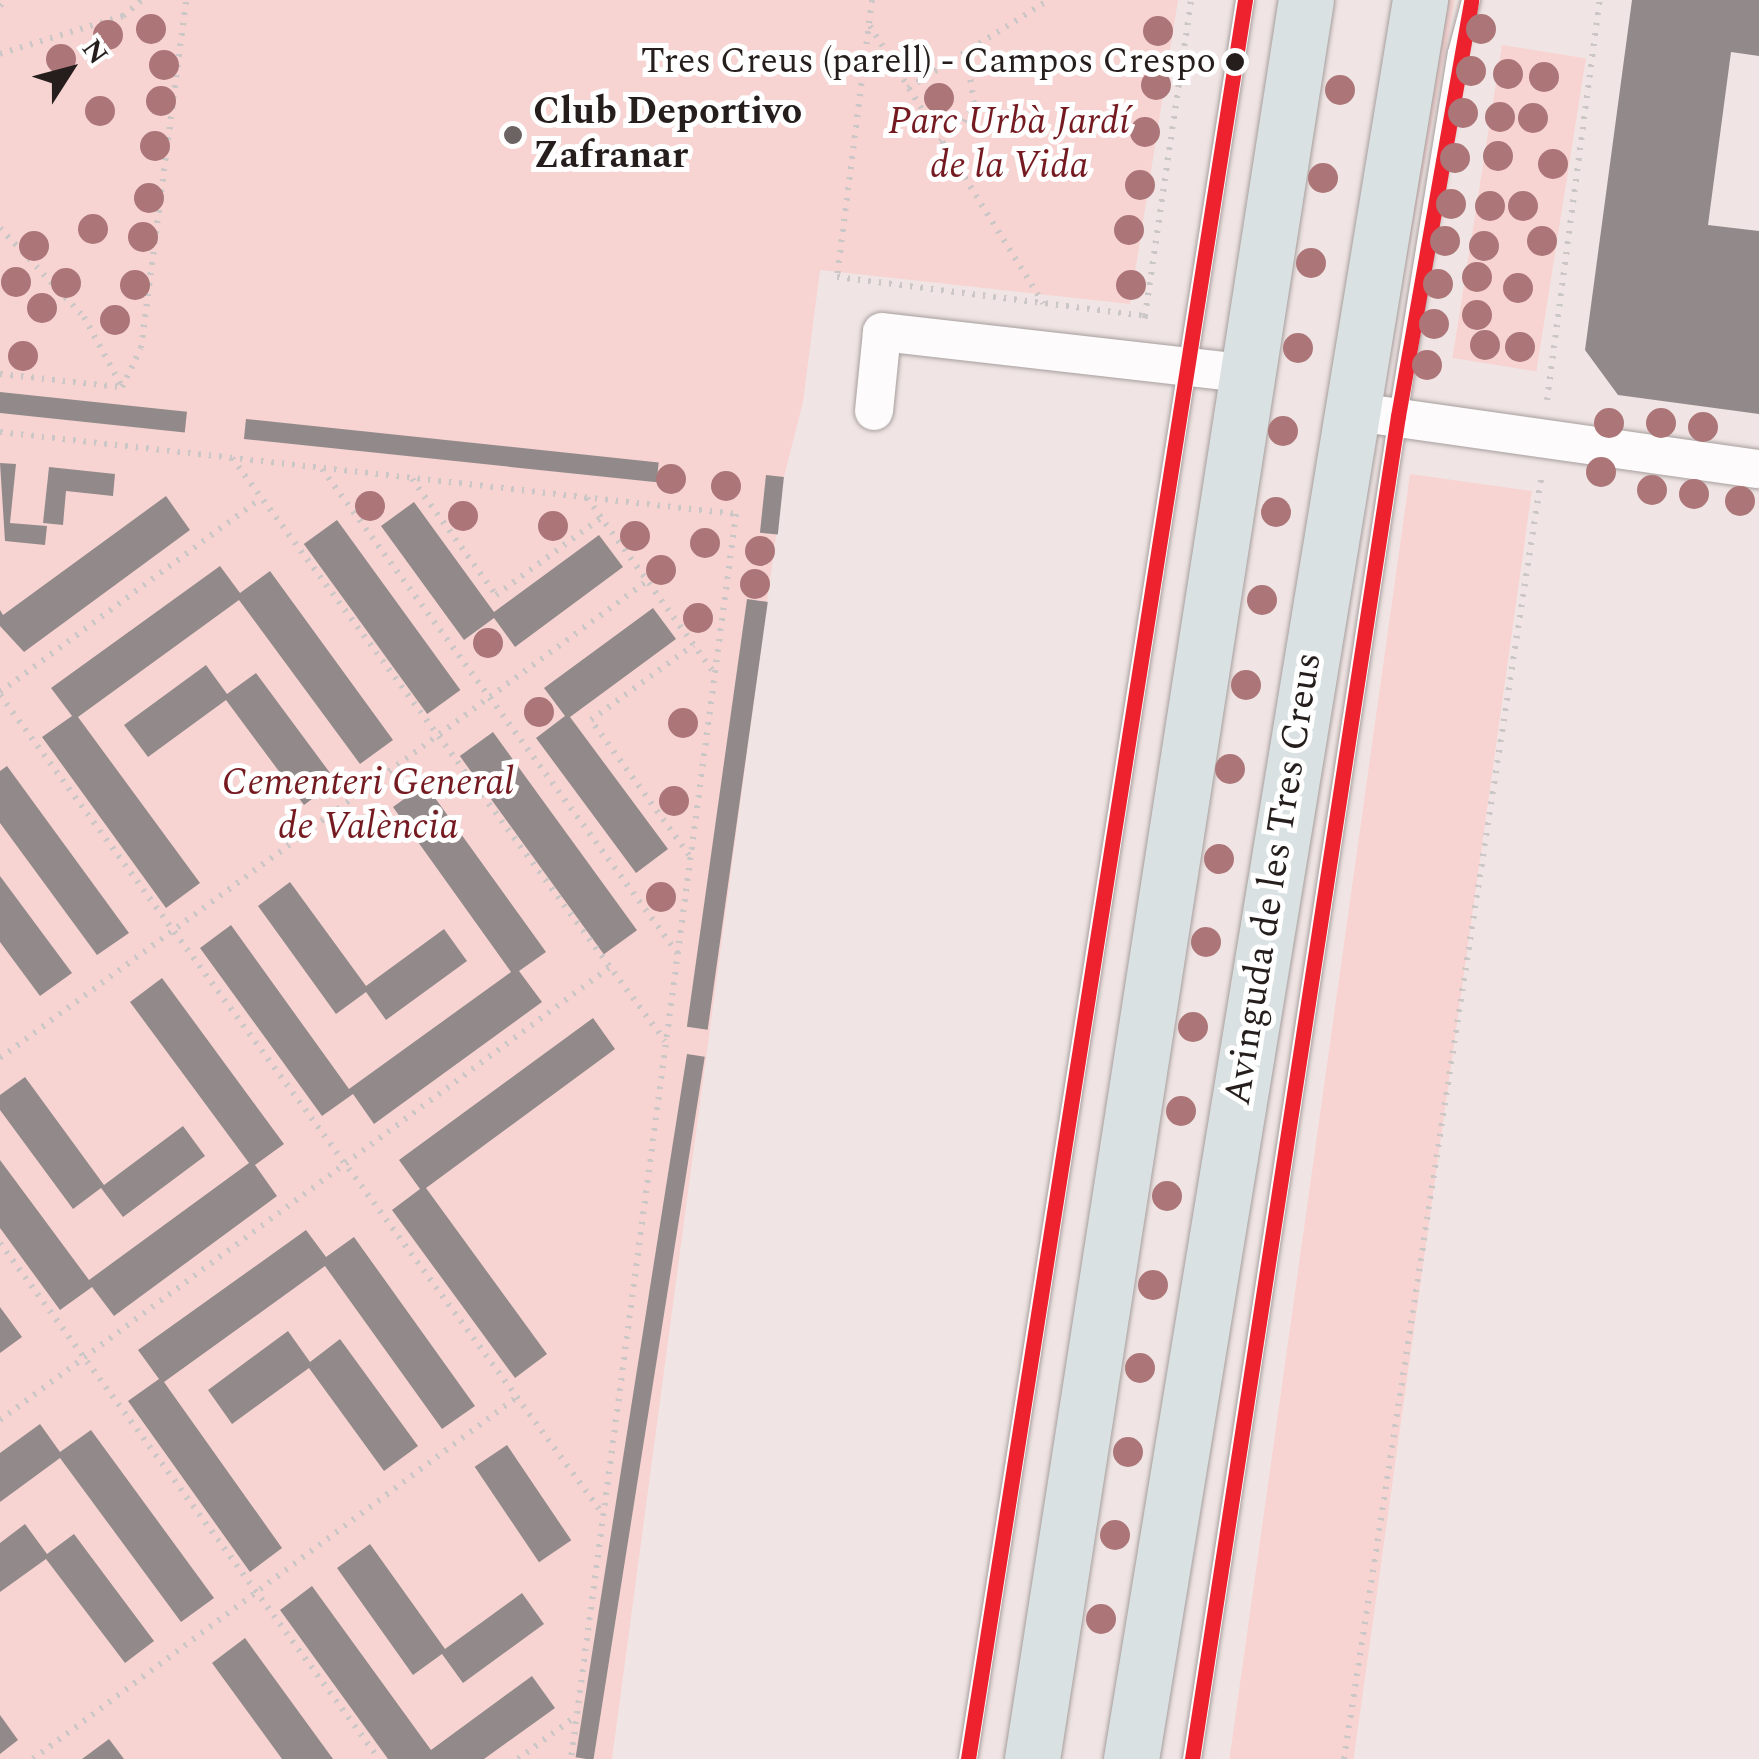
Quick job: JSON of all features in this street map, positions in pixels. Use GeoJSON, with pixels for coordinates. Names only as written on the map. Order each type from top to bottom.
{"type":"FeatureCollection","features":[{"type":"Feature","properties":{"kind":"main road"},"geometry":{"type":"LineString","coordinates":[[1032,1759],[1253,374],[1306,0]]}},
{"type":"Feature","properties":{"kind":"main road","name":"Avinguda de les Tres Creus"},"geometry":{"type":"LineString","coordinates":[[1131,1759],[1374,414],[1420,0]]}},
{"type":"Feature","properties":{"kind":"street"},"geometry":{"type":"LineString","coordinates":[[874,411],[882,332],[1253,374]]}},
{"type":"Feature","properties":{"kind":"street"},"geometry":{"type":"LineString","coordinates":[[1374,414],[1759,469]]}},
{"type":"Feature","properties":{"kind":"lane"},"geometry":{"type":"LineString","coordinates":[[968,1759],[1246,0]]}},
{"type":"Feature","properties":{"kind":"lane","name":"Avinguda de les Tres Creus"},"geometry":{"type":"LineString","coordinates":[[1192,1759],[1374,414],[1471,0]]}},
{"type":"Feature","properties":{"kind":"path"},"geometry":{"type":"LineString","coordinates":[[0,54],[123,16],[142,0]]}},
{"type":"Feature","properties":{"kind":"path"},"geometry":{"type":"LineString","coordinates":[[122,387],[141,348],[186,0]]}},
{"type":"Feature","properties":{"kind":"path"},"geometry":{"type":"LineString","coordinates":[[872,0],[837,278],[1145,316]]}},
{"type":"Feature","properties":{"kind":"path"},"geometry":{"type":"LineString","coordinates":[[908,88],[1049,0]]}},
{"type":"Feature","properties":{"kind":"path"},"geometry":{"type":"LineString","coordinates":[[1139,361],[1191,0]]}},
{"type":"Feature","properties":{"kind":"path"},"geometry":{"type":"LineString","coordinates":[[1344,1759],[1544,440],[1600,0]]}},
{"type":"Feature","properties":{"kind":"path"},"geometry":{"type":"LineString","coordinates":[[869,24],[1043,302]]}},
{"type":"Feature","properties":{"kind":"path"},"geometry":{"type":"LineString","coordinates":[[940,142],[964,122],[974,102],[966,51]]}},
{"type":"Feature","properties":{"kind":"path"},"geometry":{"type":"LineString","coordinates":[[0,228],[84,317],[122,387]]}},
{"type":"Feature","properties":{"kind":"path"},"geometry":{"type":"LineString","coordinates":[[0,374],[122,387]]}},
{"type":"Feature","properties":{"kind":"path"},"geometry":{"type":"LineString","coordinates":[[0,432],[736,514],[571,1759]]}},
{"type":"Feature","properties":{"kind":"path"},"geometry":{"type":"LineString","coordinates":[[232,458],[666,1042]]}},
{"type":"Feature","properties":{"kind":"path"},"geometry":{"type":"LineString","coordinates":[[321,468],[678,954]]}},
{"type":"Feature","properties":{"kind":"path"},"geometry":{"type":"LineString","coordinates":[[411,478],[496,595],[601,518]]}},
{"type":"Feature","properties":{"kind":"path"},"geometry":{"type":"LineString","coordinates":[[261,498],[0,694],[603,1514]]}},
{"type":"Feature","properties":{"kind":"path"},"geometry":{"type":"LineString","coordinates":[[586,498],[715,674]]}},
{"type":"Feature","properties":{"kind":"path"},"geometry":{"type":"LineString","coordinates":[[0,1058],[647,582]]}},
{"type":"Feature","properties":{"kind":"path"},"geometry":{"type":"LineString","coordinates":[[691,856],[591,720],[693,644]]}},
{"type":"Feature","properties":{"kind":"path"},"geometry":{"type":"LineString","coordinates":[[0,1420],[610,967]]}},
{"type":"Feature","properties":{"kind":"path"},"geometry":{"type":"LineString","coordinates":[[0,1243],[379,1759]]}},
{"type":"Feature","properties":{"kind":"path"},"geometry":{"type":"LineString","coordinates":[[33,1759],[518,1397]]}},
{"type":"Feature","properties":{"kind":"path"},"geometry":{"type":"LineString","coordinates":[[518,1759],[577,1716]]}},
{"type":"Feature","properties":{"kind":"green space","name":"Cementeri General de València"},"geometry":{"type":"Polygon","coordinates":[[[0,0],[1178,0],[1130,304],[820,270],[803,402],[784,477],[612,1759],[0,1759],[0,0]]]}},
{"type":"Feature","properties":{"kind":"green space"},"geometry":{"type":"Polygon","coordinates":[[[1445,0],[1455,0],[1387,364],[1445,0]]]}},
{"type":"Feature","properties":{"kind":"green space"},"geometry":{"type":"Polygon","coordinates":[[[1502,45],[1586,58],[1536,371],[1452,358],[1502,45]]]}},
{"type":"Feature","properties":{"kind":"green space"},"geometry":{"type":"Polygon","coordinates":[[[1410,474],[1532,491],[1354,1759],[1229,1759],[1410,474]]]}},
{"type":"Feature","properties":{"kind":"building"},"geometry":{"type":"Polygon","coordinates":[[[1632,0],[1759,0],[1759,56],[1731,52],[1708,225],[1759,231],[1759,414],[1618,395],[1585,350],[1632,0]]]}},
{"type":"Feature","properties":{"kind":"building"},"geometry":{"type":"Polygon","coordinates":[[[0,392],[187,412],[185,433],[0,413],[0,392]]]}},
{"type":"Feature","properties":{"kind":"building"},"geometry":{"type":"Polygon","coordinates":[[[246,419],[659,462],[657,482],[244,439],[246,419]]]}},
{"type":"Feature","properties":{"kind":"building"},"geometry":{"type":"Polygon","coordinates":[[[0,463],[16,464],[10,523],[47,526],[45,545],[5,541],[0,463]]]}},
{"type":"Feature","properties":{"kind":"building"},"geometry":{"type":"Polygon","coordinates":[[[49,467],[115,474],[113,496],[66,491],[63,525],[43,523],[49,467]]]}},
{"type":"Feature","properties":{"kind":"building"},"geometry":{"type":"Polygon","coordinates":[[[766,475],[784,477],[778,535],[760,533],[766,475]]]}},
{"type":"Feature","properties":{"kind":"building"},"geometry":{"type":"Polygon","coordinates":[[[166,496],[190,530],[24,652],[0,626],[0,610],[3,615],[166,496]]]}},
{"type":"Feature","properties":{"kind":"building"},"geometry":{"type":"Polygon","coordinates":[[[414,502],[494,612],[599,535],[623,567],[515,647],[494,618],[464,640],[381,526],[414,502]]]}},
{"type":"Feature","properties":{"kind":"building"},"geometry":{"type":"Polygon","coordinates":[[[337,520],[460,690],[427,714],[304,544],[337,520]]]}},
{"type":"Feature","properties":{"kind":"building"},"geometry":{"type":"Polygon","coordinates":[[[220,566],[240,593],[270,571],[393,740],[360,764],[239,600],[78,717],[200,883],[166,908],[42,737],[72,716],[51,688],[220,566]]]}},
{"type":"Feature","properties":{"kind":"building"},"geometry":{"type":"Polygon","coordinates":[[[747,599],[768,602],[708,1030],[687,1027],[747,599]]]}},
{"type":"Feature","properties":{"kind":"building"},"geometry":{"type":"Polygon","coordinates":[[[653,608],[676,639],[570,717],[668,849],[636,873],[536,738],[565,716],[544,688],[653,608]]]}},
{"type":"Feature","properties":{"kind":"building"},"geometry":{"type":"Polygon","coordinates":[[[206,665],[227,694],[256,673],[336,781],[304,805],[226,700],[148,757],[124,725],[206,665]]]}},
{"type":"Feature","properties":{"kind":"building"},"geometry":{"type":"Polygon","coordinates":[[[493,732],[637,930],[604,954],[460,756],[493,732]]]}},
{"type":"Feature","properties":{"kind":"building"},"geometry":{"type":"Polygon","coordinates":[[[7,766],[129,933],[97,955],[0,823],[0,771],[7,766]]]}},
{"type":"Feature","properties":{"kind":"building"},"geometry":{"type":"Polygon","coordinates":[[[425,784],[546,952],[519,971],[542,1002],[374,1124],[353,1094],[322,1116],[200,948],[231,925],[349,1089],[511,972],[393,807],[425,784]]]}},
{"type":"Feature","properties":{"kind":"building"},"geometry":{"type":"Polygon","coordinates":[[[0,876],[72,973],[40,996],[0,942],[0,876]]]}},
{"type":"Feature","properties":{"kind":"building"},"geometry":{"type":"Polygon","coordinates":[[[290,882],[366,986],[444,929],[467,961],[386,1020],[366,992],[336,1014],[258,906],[290,882]]]}},
{"type":"Feature","properties":{"kind":"building"},"geometry":{"type":"Polygon","coordinates":[[[162,978],[284,1144],[255,1165],[277,1196],[114,1316],[92,1287],[60,1310],[0,1228],[0,1160],[89,1280],[249,1163],[130,1002],[162,978]]]}},
{"type":"Feature","properties":{"kind":"building"},"geometry":{"type":"Polygon","coordinates":[[[593,1018],[615,1049],[426,1188],[547,1354],[515,1378],[392,1210],[420,1189],[399,1160],[593,1018]]]}},
{"type":"Feature","properties":{"kind":"building"},"geometry":{"type":"Polygon","coordinates":[[[687,1054],[705,1057],[594,1759],[576,1757],[687,1054]]]}},
{"type":"Feature","properties":{"kind":"building"},"geometry":{"type":"Polygon","coordinates":[[[25,1077],[104,1185],[183,1126],[205,1156],[123,1217],[101,1188],[73,1209],[0,1110],[0,1095],[25,1077]]]}},
{"type":"Feature","properties":{"kind":"building"},"geometry":{"type":"Polygon","coordinates":[[[306,1230],[326,1257],[354,1237],[475,1406],[442,1429],[325,1266],[164,1382],[282,1548],[250,1572],[128,1401],[159,1379],[138,1350],[306,1230]]]}},
{"type":"Feature","properties":{"kind":"building"},"geometry":{"type":"Polygon","coordinates":[[[0,1307],[22,1337],[0,1353],[0,1307]]]}},
{"type":"Feature","properties":{"kind":"building"},"geometry":{"type":"Polygon","coordinates":[[[288,1331],[310,1362],[340,1339],[418,1446],[384,1471],[309,1368],[232,1424],[208,1390],[288,1331]]]}},
{"type":"Feature","properties":{"kind":"building"},"geometry":{"type":"Polygon","coordinates":[[[40,1424],[60,1452],[91,1430],[214,1598],[181,1622],[60,1458],[0,1502],[0,1453],[40,1424]]]}},
{"type":"Feature","properties":{"kind":"building"},"geometry":{"type":"Polygon","coordinates":[[[507,1445],[571,1540],[539,1562],[475,1467],[507,1445]]]}},
{"type":"Feature","properties":{"kind":"building"},"geometry":{"type":"Polygon","coordinates":[[[25,1524],[47,1554],[74,1534],[154,1641],[125,1663],[46,1559],[0,1592],[0,1543],[25,1524]]]}},
{"type":"Feature","properties":{"kind":"building"},"geometry":{"type":"Polygon","coordinates":[[[370,1544],[445,1649],[522,1593],[544,1624],[463,1683],[442,1654],[413,1675],[337,1568],[370,1544]]]}},
{"type":"Feature","properties":{"kind":"building"},"geometry":{"type":"Polygon","coordinates":[[[312,1586],[431,1750],[532,1676],[555,1708],[484,1759],[388,1759],[280,1610],[312,1586]]]}},
{"type":"Feature","properties":{"kind":"building"},"geometry":{"type":"Polygon","coordinates":[[[245,1638],[333,1759],[282,1759],[212,1663],[245,1638]]]}},
{"type":"Feature","properties":{"kind":"building"},"geometry":{"type":"Polygon","coordinates":[[[0,1715],[18,1740],[0,1754],[0,1715]]]}},
{"type":"Feature","properties":{"kind":"building"},"geometry":{"type":"Polygon","coordinates":[[[109,1739],[124,1759],[82,1759],[109,1739]]]}},
{"type":"Feature","properties":{"kind":"transit line"},"geometry":{"type":"LineString","coordinates":[[968,1759],[1245,0]]}},
{"type":"Feature","properties":{"kind":"transit line"},"geometry":{"type":"LineString","coordinates":[[1192,1759],[1398,416],[1471,0]]}},
{"type":"Feature","properties":{"kind":"place","name":"Tres Creus (parell) - Campos Crespo"},"geometry":{"type":"Point","coordinates":[1235,62]}},
{"type":"Feature","properties":{"kind":"place","name":"Club Deportivo Zafranar"},"geometry":{"type":"Point","coordinates":[513,135]}},
{"type":"Feature","properties":{"kind":"park label","name":"Parc Urbà Jardí de la Vida"},"geometry":{"type":"Point","coordinates":[1009,145]}}]}
